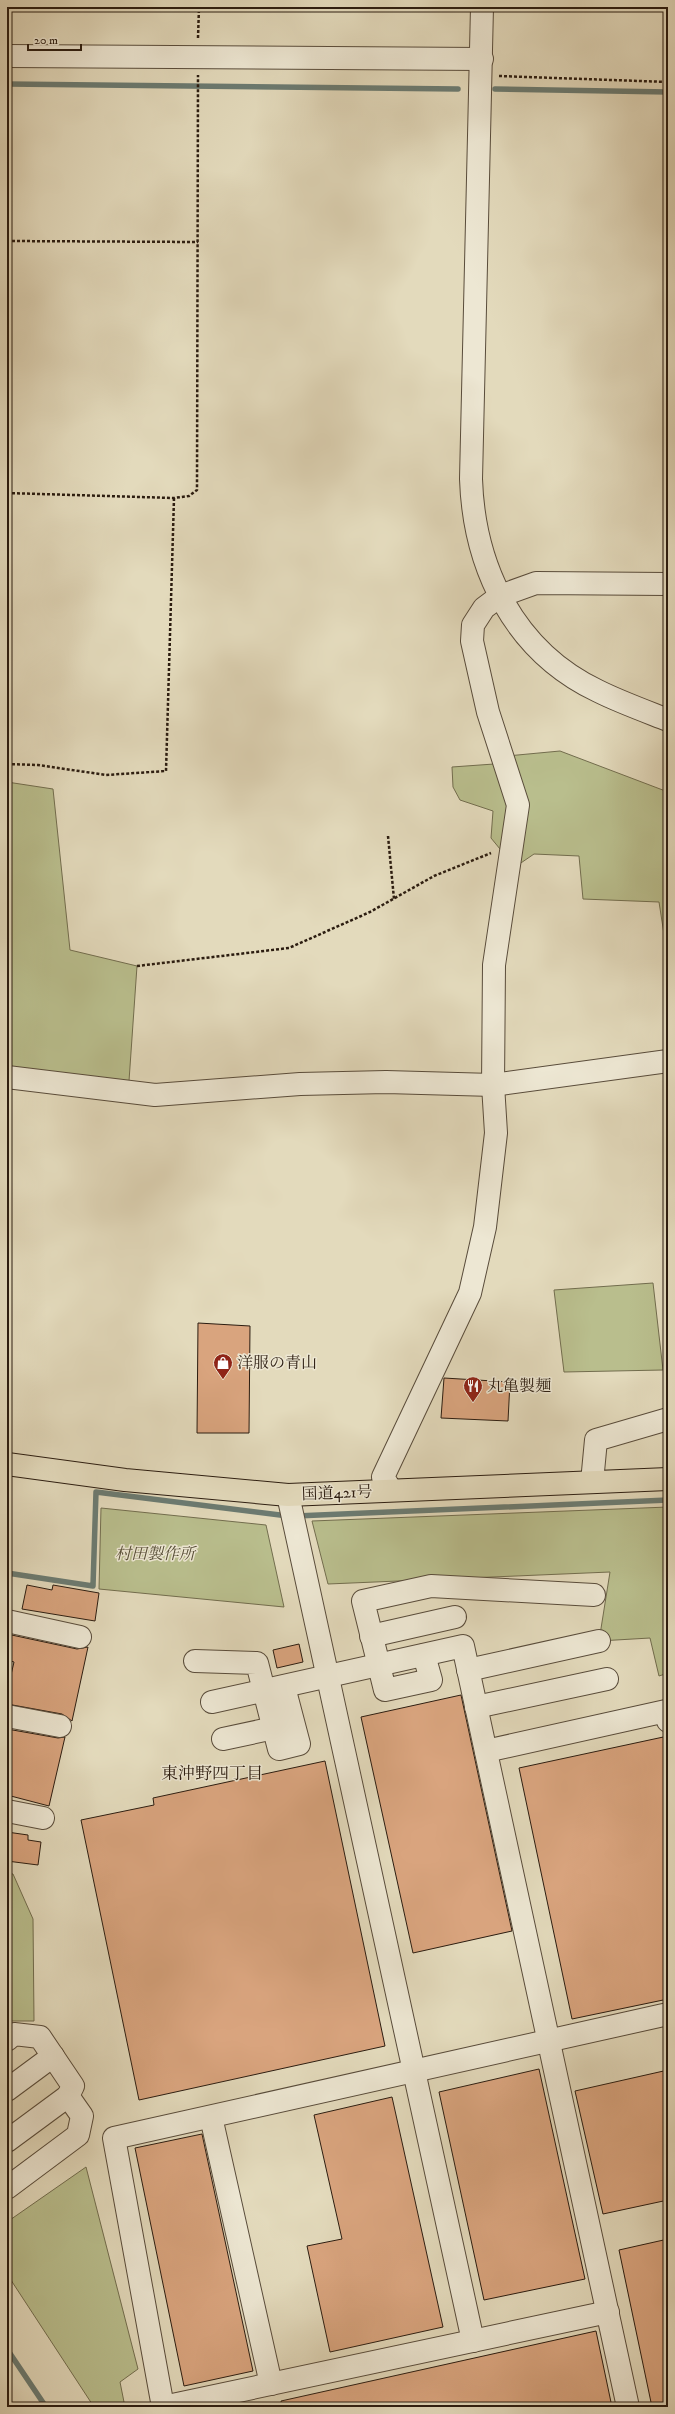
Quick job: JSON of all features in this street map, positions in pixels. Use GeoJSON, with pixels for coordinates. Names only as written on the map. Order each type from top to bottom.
{"type":"FeatureCollection","features":[{"type":"Feature","properties":{"kind":"highway","name":"国道421号"},"geometry":{"type":"LineString","coordinates":[[7,1464],[125,1480],[288,1494],[322,1495],[391,1490],[668,1479]]}},
{"type":"Feature","properties":{"kind":"street"},"geometry":{"type":"LineString","coordinates":[[482,7],[482,68],[472,511],[484,562],[500,596],[522,633],[567,673],[597,691],[668,720]]}},
{"type":"Feature","properties":{"kind":"street"},"geometry":{"type":"LineString","coordinates":[[7,56],[198,59],[482,68]]}},
{"type":"Feature","properties":{"kind":"street"},"geometry":{"type":"LineString","coordinates":[[391,1490],[383,1477],[470,1293],[485,1227],[496,1133],[493,1085],[494,965],[518,805],[488,712],[472,641],[473,625],[484,608],[500,596],[536,583],[668,584]]}},
{"type":"Feature","properties":{"kind":"street"},"geometry":{"type":"LineString","coordinates":[[7,1077],[155,1095],[300,1084],[386,1082],[493,1085],[668,1061]]}},
{"type":"Feature","properties":{"kind":"street"},"geometry":{"type":"LineString","coordinates":[[592,1482],[596,1440],[668,1419]]}},
{"type":"Feature","properties":{"kind":"street"},"geometry":{"type":"LineString","coordinates":[[288,1494],[473,2341]]}},
{"type":"Feature","properties":{"kind":"street"},"geometry":{"type":"LineString","coordinates":[[378,1666],[363,1601],[431,1586],[594,1595]]}},
{"type":"Feature","properties":{"kind":"street"},"geometry":{"type":"LineString","coordinates":[[371,1636],[455,1617]]}},
{"type":"Feature","properties":{"kind":"street"},"geometry":{"type":"LineString","coordinates":[[7,1621],[80,1637]]}},
{"type":"Feature","properties":{"kind":"street"},"geometry":{"type":"LineString","coordinates":[[468,1670],[599,1641]]}},
{"type":"Feature","properties":{"kind":"street"},"geometry":{"type":"LineString","coordinates":[[212,1702],[463,1646],[550,2040],[628,2407]]}},
{"type":"Feature","properties":{"kind":"street"},"geometry":{"type":"LineString","coordinates":[[195,1661],[257,1664],[279,1749],[299,1744],[284,1687]]}},
{"type":"Feature","properties":{"kind":"street"},"geometry":{"type":"LineString","coordinates":[[476,1708],[607,1679]]}},
{"type":"Feature","properties":{"kind":"street"},"geometry":{"type":"LineString","coordinates":[[486,1751],[666,1711],[668,1721]]}},
{"type":"Feature","properties":{"kind":"street"},"geometry":{"type":"LineString","coordinates":[[7,1716],[60,1726]]}},
{"type":"Feature","properties":{"kind":"street"},"geometry":{"type":"LineString","coordinates":[[223,1739],[274,1728]]}},
{"type":"Feature","properties":{"kind":"street"},"geometry":{"type":"LineString","coordinates":[[7,1811],[43,1818]]}},
{"type":"Feature","properties":{"kind":"street"},"geometry":{"type":"LineString","coordinates":[[608,2312],[163,2407],[114,2138],[668,2014]]}},
{"type":"Feature","properties":{"kind":"street"},"geometry":{"type":"LineString","coordinates":[[7,2040],[14,2034],[40,2037],[73,2086],[68,2096],[7,2141]]}},
{"type":"Feature","properties":{"kind":"street"},"geometry":{"type":"LineString","coordinates":[[7,2090],[53,2056]]}},
{"type":"Feature","properties":{"kind":"street"},"geometry":{"type":"LineString","coordinates":[[7,2188],[78,2135],[82,2116],[68,2096]]}},
{"type":"Feature","properties":{"kind":"street"},"geometry":{"type":"LineString","coordinates":[[211,2117],[270,2384]]}},
{"type":"Feature","properties":{"kind":"path"},"geometry":{"type":"LineString","coordinates":[[7,493],[174,498],[189,496],[197,490],[199,7]]}},
{"type":"Feature","properties":{"kind":"path"},"geometry":{"type":"LineString","coordinates":[[482,68],[668,82]]}},
{"type":"Feature","properties":{"kind":"path"},"geometry":{"type":"LineString","coordinates":[[7,241],[198,242]]}},
{"type":"Feature","properties":{"kind":"path"},"geometry":{"type":"LineString","coordinates":[[7,764],[38,765],[106,775],[166,771],[174,498]]}},
{"type":"Feature","properties":{"kind":"path"},"geometry":{"type":"LineString","coordinates":[[388,836],[394,898]]}},
{"type":"Feature","properties":{"kind":"path"},"geometry":{"type":"LineString","coordinates":[[137,966],[289,948],[370,912],[434,876],[479,859],[512,841]]}},
{"type":"Feature","properties":{"kind":"green space"},"geometry":{"type":"Polygon","coordinates":[[[560,751],[668,792],[668,960],[659,902],[583,899],[579,856],[534,854],[515,867],[507,756],[560,751]]]}},
{"type":"Feature","properties":{"kind":"green space"},"geometry":{"type":"Polygon","coordinates":[[[494,764],[518,805],[509,860],[491,838],[493,811],[460,800],[453,787],[452,767],[494,764]]]}},
{"type":"Feature","properties":{"kind":"green space"},"geometry":{"type":"Polygon","coordinates":[[[7,782],[53,789],[70,950],[137,966],[129,1081],[7,1072],[7,782]]]}},
{"type":"Feature","properties":{"kind":"green space"},"geometry":{"type":"Polygon","coordinates":[[[653,1283],[663,1370],[564,1372],[554,1290],[653,1283]]]}},
{"type":"Feature","properties":{"kind":"green space"},"geometry":{"type":"Polygon","coordinates":[[[668,1507],[668,1673],[659,1676],[650,1638],[599,1641],[610,1572],[328,1584],[312,1521],[668,1507]]]}},
{"type":"Feature","properties":{"kind":"green space","name":"村田製作所"},"geometry":{"type":"Polygon","coordinates":[[[101,1508],[266,1525],[284,1607],[99,1589],[101,1508]]]}},
{"type":"Feature","properties":{"kind":"green space"},"geometry":{"type":"Polygon","coordinates":[[[7,1873],[13,1874],[33,1919],[34,2021],[7,2021],[7,1873]]]}},
{"type":"Feature","properties":{"kind":"green space"},"geometry":{"type":"Polygon","coordinates":[[[86,2167],[138,2369],[120,2382],[125,2407],[94,2407],[7,2274],[7,2222],[86,2167]]]}},
{"type":"Feature","properties":{"kind":"building","name":"洋服の青山"},"geometry":{"type":"Polygon","coordinates":[[[198,1323],[250,1326],[249,1433],[197,1433],[198,1323]]]}},
{"type":"Feature","properties":{"kind":"building"},"geometry":{"type":"Polygon","coordinates":[[[444,1378],[510,1382],[508,1421],[441,1418],[444,1378]]]}},
{"type":"Feature","properties":{"kind":"building"},"geometry":{"type":"Polygon","coordinates":[[[27,1585],[52,1590],[53,1585],[99,1593],[95,1621],[22,1609],[27,1585]]]}},
{"type":"Feature","properties":{"kind":"building"},"geometry":{"type":"Polygon","coordinates":[[[7,1634],[77,1649],[88,1647],[72,1721],[62,1714],[7,1704],[7,1692],[14,1662],[7,1660],[7,1634]]]}},
{"type":"Feature","properties":{"kind":"building"},"geometry":{"type":"Polygon","coordinates":[[[299,1644],[303,1662],[277,1668],[273,1650],[299,1644]]]}},
{"type":"Feature","properties":{"kind":"building"},"geometry":{"type":"Polygon","coordinates":[[[461,1695],[512,1931],[413,1953],[361,1717],[461,1695]]]}},
{"type":"Feature","properties":{"kind":"building"},"geometry":{"type":"Polygon","coordinates":[[[7,1729],[58,1738],[65,1737],[49,1806],[7,1795],[7,1729]]]}},
{"type":"Feature","properties":{"kind":"building"},"geometry":{"type":"Polygon","coordinates":[[[668,1736],[668,1999],[572,2019],[519,1768],[668,1736]]]}},
{"type":"Feature","properties":{"kind":"building"},"geometry":{"type":"Polygon","coordinates":[[[325,1761],[385,2046],[139,2100],[81,1820],[154,1805],[153,1798],[325,1761]]]}},
{"type":"Feature","properties":{"kind":"building"},"geometry":{"type":"Polygon","coordinates":[[[7,1832],[28,1835],[28,1840],[41,1842],[38,1865],[7,1861],[7,1832]]]}},
{"type":"Feature","properties":{"kind":"building"},"geometry":{"type":"Polygon","coordinates":[[[539,2069],[585,2279],[484,2300],[439,2092],[539,2069]]]}},
{"type":"Feature","properties":{"kind":"building"},"geometry":{"type":"Polygon","coordinates":[[[668,2070],[668,2200],[603,2214],[575,2091],[668,2070]]]}},
{"type":"Feature","properties":{"kind":"building"},"geometry":{"type":"Polygon","coordinates":[[[392,2097],[443,2327],[330,2352],[307,2246],[342,2239],[314,2115],[392,2097]]]}},
{"type":"Feature","properties":{"kind":"building"},"geometry":{"type":"Polygon","coordinates":[[[202,2134],[253,2371],[184,2386],[135,2148],[202,2134]]]}},
{"type":"Feature","properties":{"kind":"building"},"geometry":{"type":"Polygon","coordinates":[[[668,2239],[668,2407],[652,2407],[619,2250],[668,2239]]]}},
{"type":"Feature","properties":{"kind":"building"},"geometry":{"type":"Polygon","coordinates":[[[596,2331],[612,2407],[282,2407],[281,2401],[596,2331]]]}},
{"type":"Feature","properties":{"kind":"waterway"},"geometry":{"type":"LineString","coordinates":[[7,84],[458,89]]}},
{"type":"Feature","properties":{"kind":"waterway"},"geometry":{"type":"LineString","coordinates":[[495,89],[668,92]]}},
{"type":"Feature","properties":{"kind":"waterway"},"geometry":{"type":"LineString","coordinates":[[7,1573],[93,1586],[96,1492],[288,1516]]}},
{"type":"Feature","properties":{"kind":"waterway"},"geometry":{"type":"LineString","coordinates":[[296,1516],[668,1500]]}},
{"type":"Feature","properties":{"kind":"waterway"},"geometry":{"type":"LineString","coordinates":[[7,2349],[46,2407]]}},
{"type":"Feature","properties":{"kind":"place","name":"洋服の青山"},"geometry":{"type":"Point","coordinates":[223,1380]}},
{"type":"Feature","properties":{"kind":"place","name":"丸亀製麺"},"geometry":{"type":"Point","coordinates":[473,1403]}},
{"type":"Feature","properties":{"kind":"district","name":"東沖野四丁目"},"geometry":{"type":"Point","coordinates":[212,1774]}}]}
